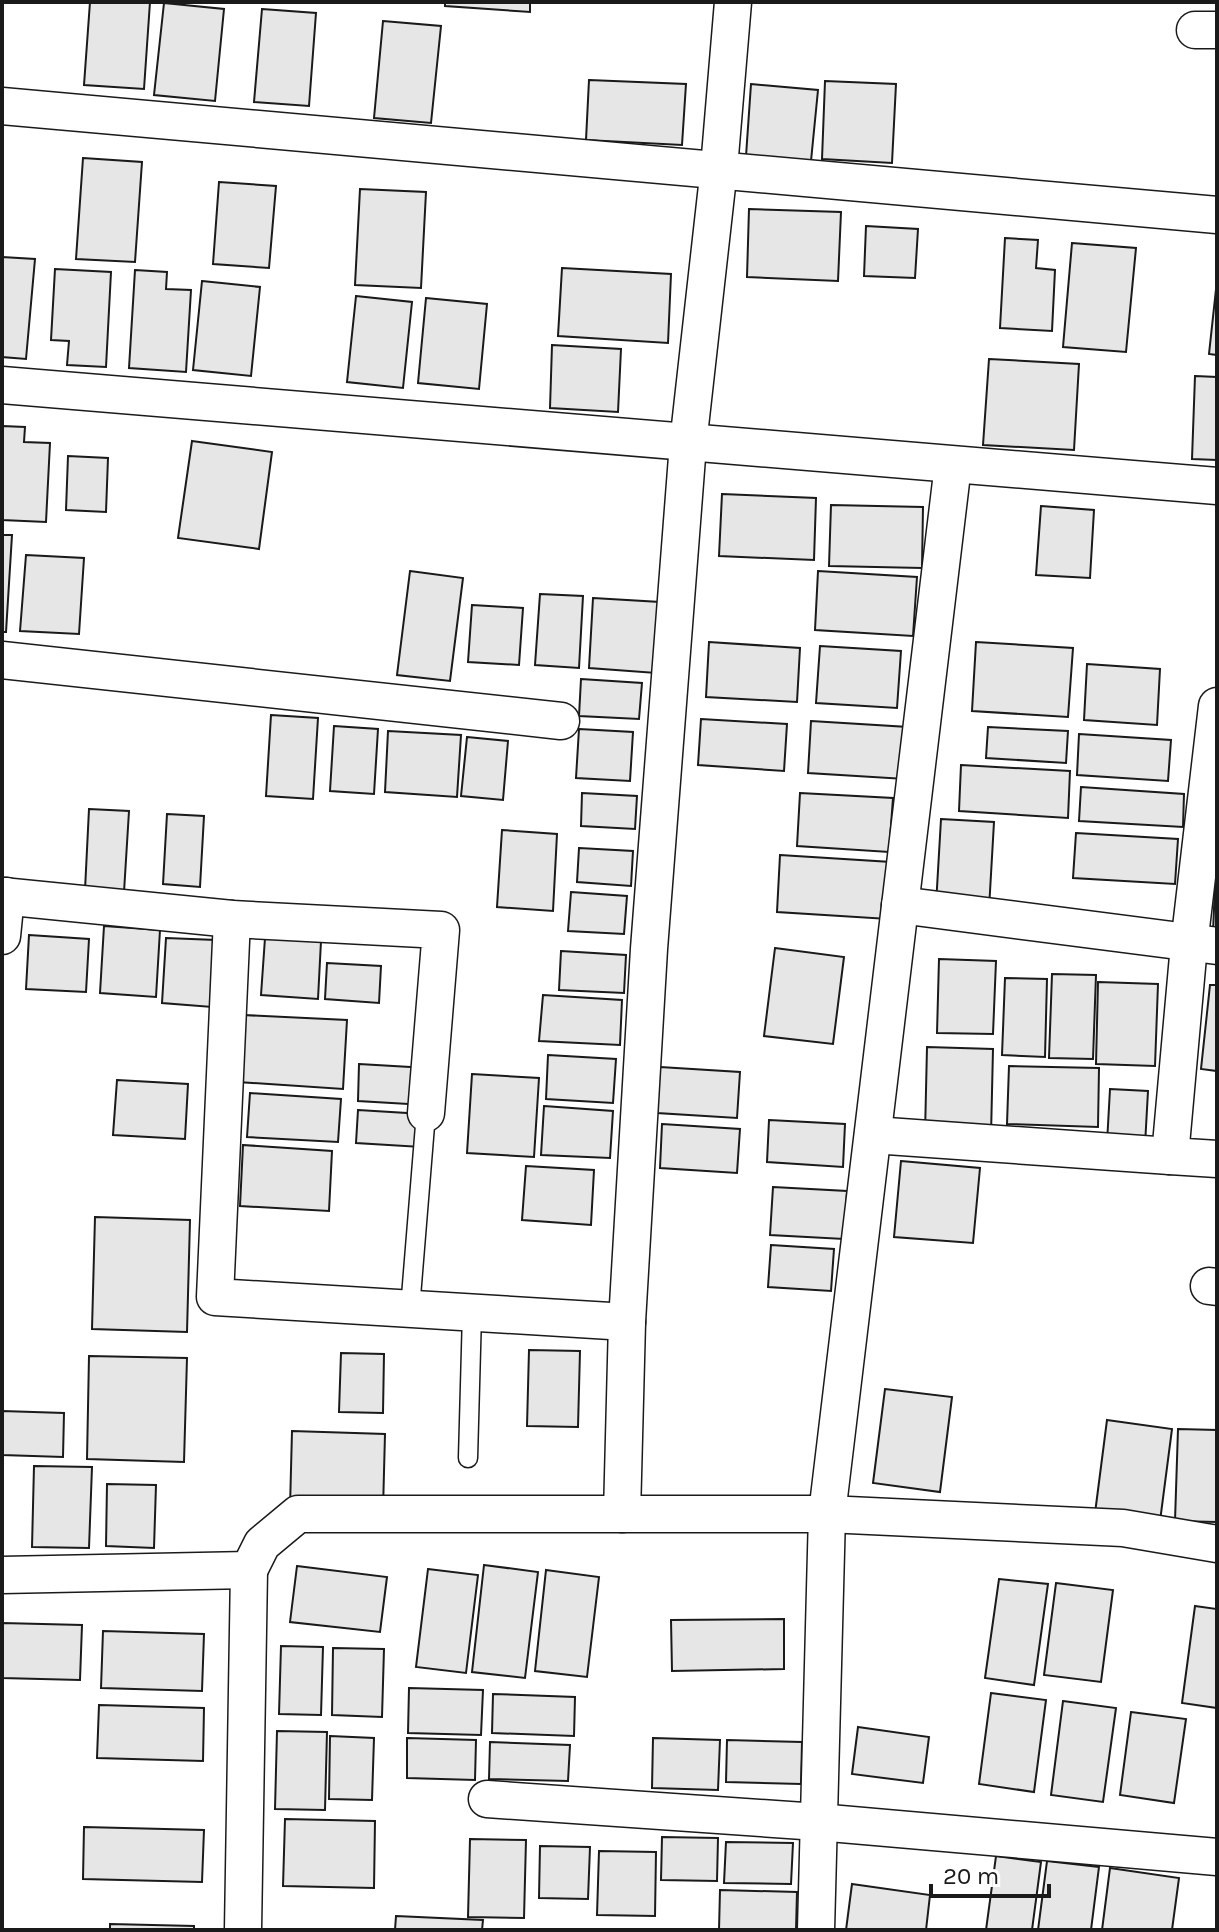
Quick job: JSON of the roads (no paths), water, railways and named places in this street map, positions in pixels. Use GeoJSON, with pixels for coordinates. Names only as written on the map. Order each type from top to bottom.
{"type":"FeatureCollection","features":[{"type":"Feature","properties":{"kind":"street"},"geometry":{"type":"LineString","coordinates":[[622,1514],[627,1322],[649,949],[688,444],[719,168],[733,2]]}},
{"type":"Feature","properties":{"kind":"street"},"geometry":{"type":"LineString","coordinates":[[2,106],[1217,215]]}},
{"type":"Feature","properties":{"kind":"street"},"geometry":{"type":"LineString","coordinates":[[2,385],[1217,486]]}},
{"type":"Feature","properties":{"kind":"street"},"geometry":{"type":"LineString","coordinates":[[816,1930],[827,1514],[953,465]]}},
{"type":"Feature","properties":{"kind":"street"},"geometry":{"type":"LineString","coordinates":[[2,660],[561,721]]}},
{"type":"Feature","properties":{"kind":"street"},"geometry":{"type":"LineString","coordinates":[[1170,1156],[1203,945],[1217,706]]}},
{"type":"Feature","properties":{"kind":"street"},"geometry":{"type":"LineString","coordinates":[[2,936],[4,896],[232,919],[441,930],[426,1113]]}},
{"type":"Feature","properties":{"kind":"street"},"geometry":{"type":"LineString","coordinates":[[900,905],[1203,945]]}},
{"type":"Feature","properties":{"kind":"street"},"geometry":{"type":"LineString","coordinates":[[232,919],[215,1297],[627,1322]]}},
{"type":"Feature","properties":{"kind":"street"},"geometry":{"type":"LineString","coordinates":[[873,1135],[1217,1159]]}},
{"type":"Feature","properties":{"kind":"street"},"geometry":{"type":"LineString","coordinates":[[243,1930],[249,1570],[262,1544],[298,1514],[827,1514],[1123,1528],[1217,1544]]}},
{"type":"Feature","properties":{"kind":"street"},"geometry":{"type":"LineString","coordinates":[[2,1575],[249,1570]]}},
{"type":"Feature","properties":{"kind":"street"},"geometry":{"type":"LineString","coordinates":[[487,1799],[818,1822],[1217,1857]]}},
{"type":"Feature","properties":{"kind":"lane"},"geometry":{"type":"LineString","coordinates":[[410,1309],[426,1113]]}},
{"type":"Feature","properties":{"kind":"lane"},"geometry":{"type":"LineString","coordinates":[[468,1458],[472,1313]]}}]}
